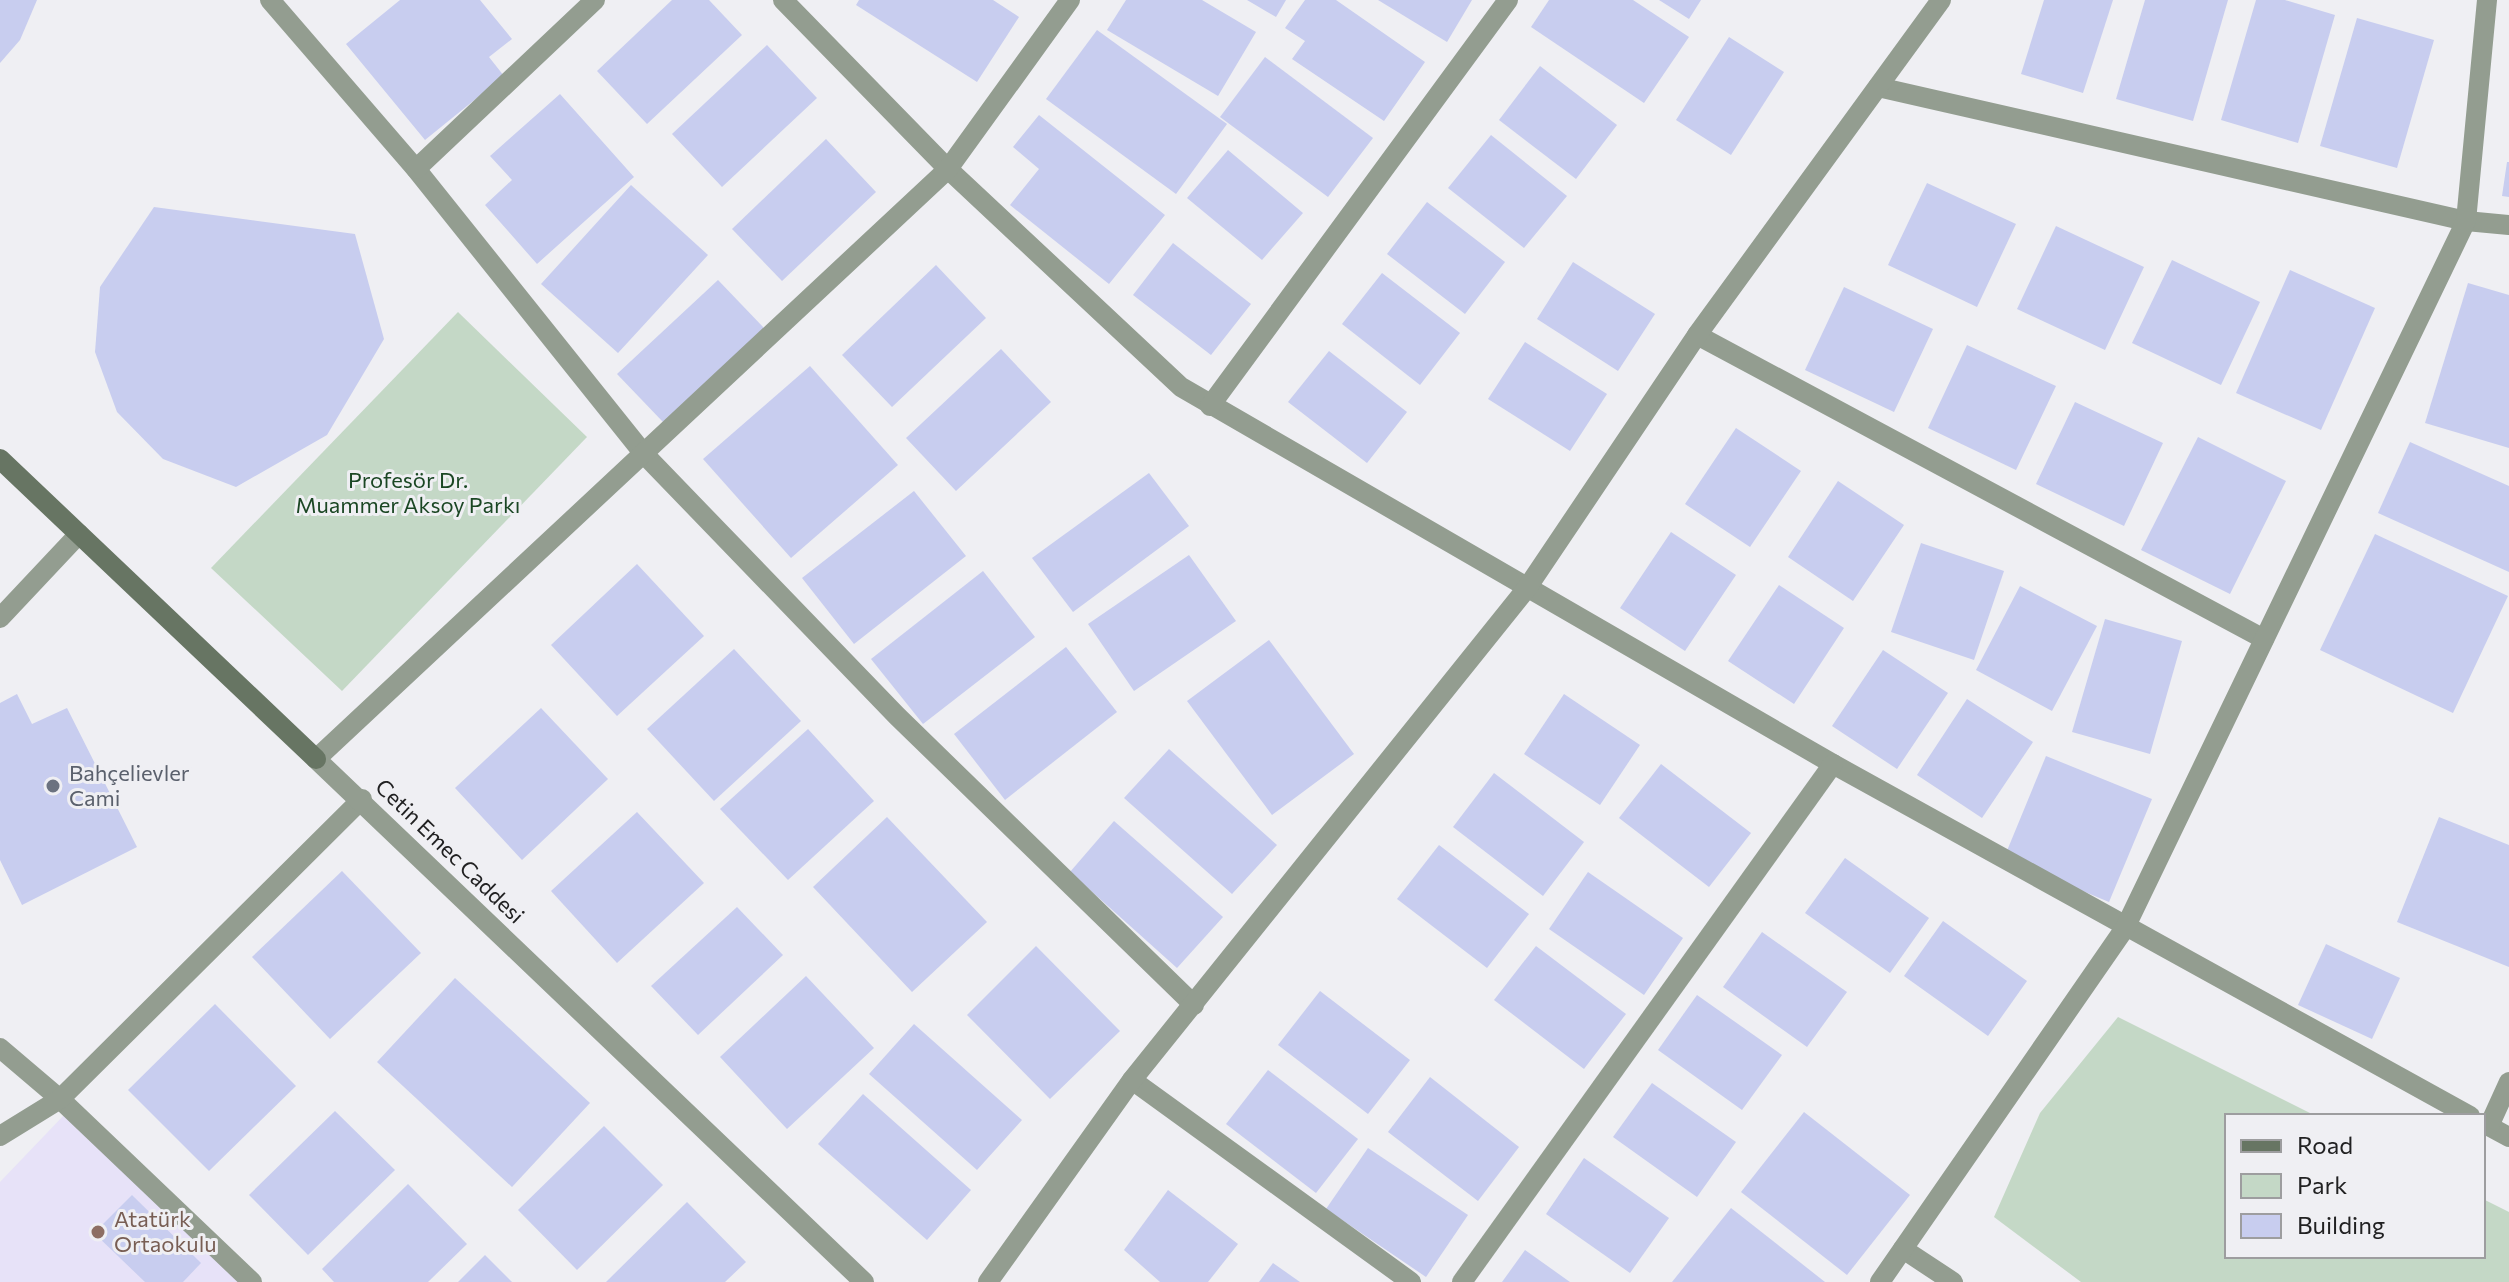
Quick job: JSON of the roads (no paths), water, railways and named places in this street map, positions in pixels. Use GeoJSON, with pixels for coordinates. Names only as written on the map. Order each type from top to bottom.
{"type":"FeatureCollection","features":[{"type":"Feature","properties":{"kind":"street"},"geometry":{"type":"LineString","coordinates":[[270,0],[416,169],[644,454],[897,716],[1194,1005]]}},
{"type":"Feature","properties":{"kind":"street"},"geometry":{"type":"LineString","coordinates":[[416,169],[595,0]]}},
{"type":"Feature","properties":{"kind":"street"},"geometry":{"type":"LineString","coordinates":[[783,0],[948,169],[1181,387],[1833,764],[2466,1114]]}},
{"type":"Feature","properties":{"kind":"street"},"geometry":{"type":"LineString","coordinates":[[316,759],[948,169],[1070,0]]}},
{"type":"Feature","properties":{"kind":"street"},"geometry":{"type":"LineString","coordinates":[[1210,406],[1508,0]]}},
{"type":"Feature","properties":{"kind":"street"},"geometry":{"type":"LineString","coordinates":[[988,1282],[1132,1080],[1527,588],[1697,335],[1941,0]]}},
{"type":"Feature","properties":{"kind":"street"},"geometry":{"type":"LineString","coordinates":[[1880,1282],[2125,928],[2466,221],[2487,0]]}},
{"type":"Feature","properties":{"kind":"street"},"geometry":{"type":"LineString","coordinates":[[1878,87],[2466,221],[2509,225]]}},
{"type":"Feature","properties":{"kind":"street"},"geometry":{"type":"LineString","coordinates":[[1697,335],[2264,639]]}},
{"type":"Feature","properties":{"kind":"street","name":"Cetin Emec Caddesi"},"geometry":{"type":"LineString","coordinates":[[0,459],[362,799],[864,1282]]}},
{"type":"Feature","properties":{"kind":"street"},"geometry":{"type":"LineString","coordinates":[[0,618],[79,534]]}},
{"type":"Feature","properties":{"kind":"street"},"geometry":{"type":"LineString","coordinates":[[1462,1282],[1833,764]]}},
{"type":"Feature","properties":{"kind":"street"},"geometry":{"type":"LineString","coordinates":[[0,1136],[60,1099],[362,799]]}},
{"type":"Feature","properties":{"kind":"street"},"geometry":{"type":"LineString","coordinates":[[0,1048],[60,1099],[252,1282]]}},
{"type":"Feature","properties":{"kind":"street"},"geometry":{"type":"LineString","coordinates":[[1132,1080],[1411,1282]]}},
{"type":"Feature","properties":{"kind":"street"},"geometry":{"type":"LineString","coordinates":[[2509,1082],[2486,1125],[2509,1137]]}},
{"type":"Feature","properties":{"kind":"street"},"geometry":{"type":"LineString","coordinates":[[1903,1249],[1953,1282]]}},
{"type":"Feature","properties":{"kind":"place","name":"Bahçelievler Cami"},"geometry":{"type":"Point","coordinates":[53,786]}},
{"type":"Feature","properties":{"kind":"place","name":"Atatürk Ortaokulu"},"geometry":{"type":"Point","coordinates":[98,1232]}},
{"type":"Feature","properties":{"kind":"park label","name":"Profesör Dr. Muammer Aksoy Parkı"},"geometry":{"type":"Point","coordinates":[408,492]}}]}
